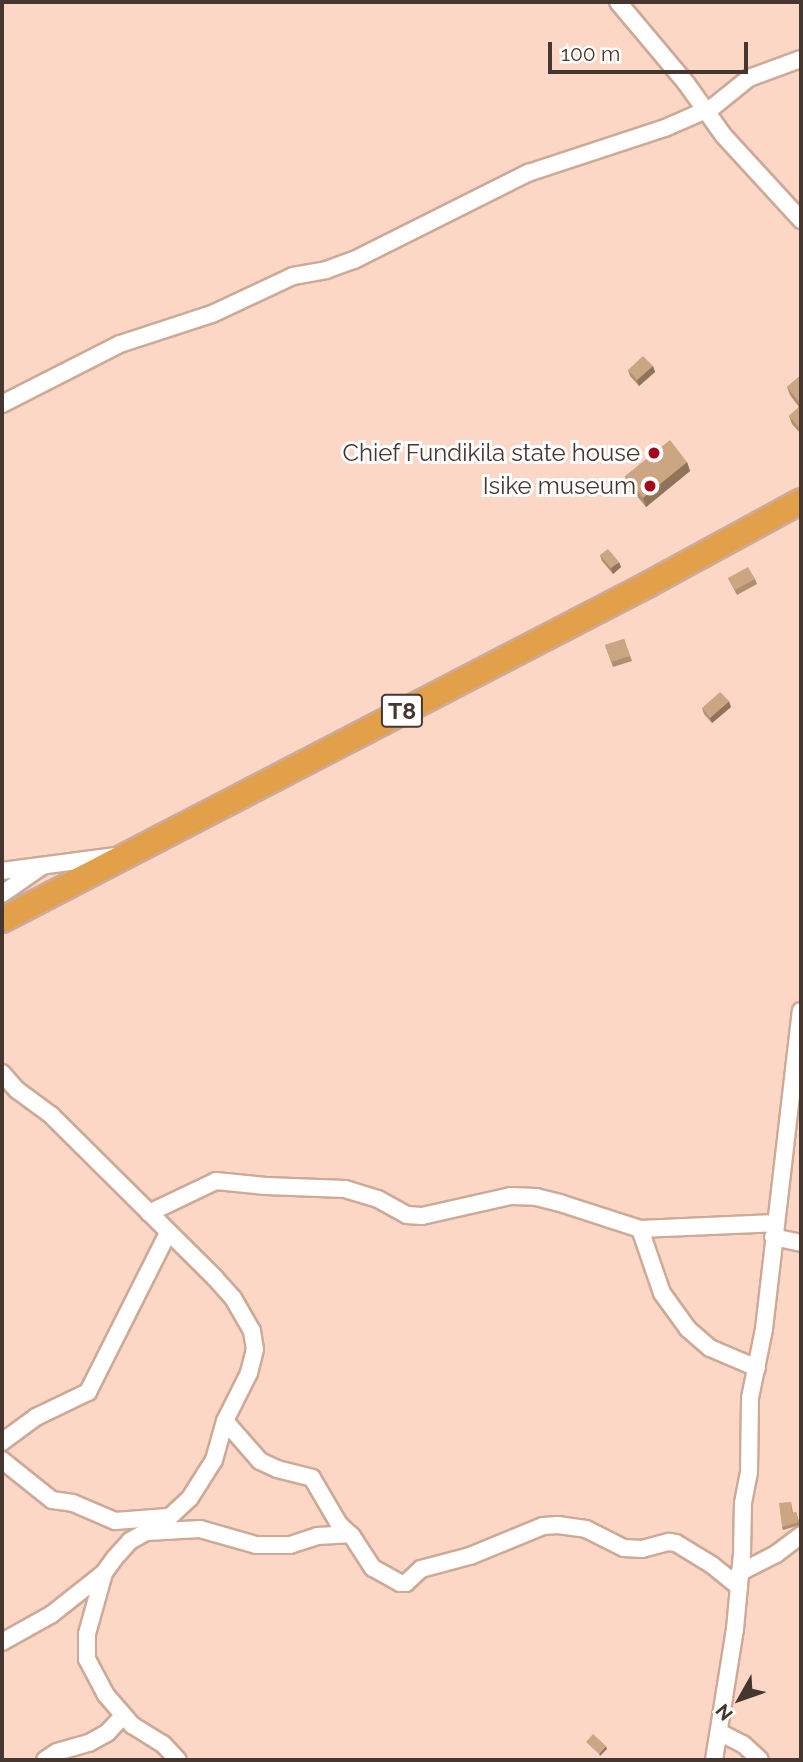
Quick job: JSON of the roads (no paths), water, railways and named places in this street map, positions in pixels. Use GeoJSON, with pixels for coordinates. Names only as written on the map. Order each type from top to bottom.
{"type":"FeatureCollection","features":[{"type":"Feature","properties":{"kind":"highway","name":"T8"},"geometry":{"type":"LineString","coordinates":[[2,920],[123,854],[649,584],[801,500]]}},
{"type":"Feature","properties":{"kind":"street"},"geometry":{"type":"LineString","coordinates":[[618,2],[724,136],[801,220]]}},
{"type":"Feature","properties":{"kind":"street"},"geometry":{"type":"LineString","coordinates":[[2,404],[120,344],[212,314],[293,276],[326,270],[354,260],[528,173],[597,153],[706,110],[749,78],[801,59]]}},
{"type":"Feature","properties":{"kind":"street"},"geometry":{"type":"LineString","coordinates":[[2,871],[123,854]]}},
{"type":"Feature","properties":{"kind":"street"},"geometry":{"type":"LineString","coordinates":[[2,894],[46,863]]}},
{"type":"Feature","properties":{"kind":"street"},"geometry":{"type":"LineString","coordinates":[[714,1760],[739,1580],[743,1503],[749,1472],[750,1398],[757,1367],[801,1011]]}},
{"type":"Feature","properties":{"kind":"street"},"geometry":{"type":"LineString","coordinates":[[2,1073],[17,1090]]}},
{"type":"Feature","properties":{"kind":"street"},"geometry":{"type":"LineString","coordinates":[[2,1083],[17,1090],[51,1115],[233,1298],[253,1331],[255,1349],[249,1373],[225,1421],[220,1444],[210,1467],[190,1498],[168,1517],[130,1541],[104,1573],[52,1614],[2,1642]]}},
{"type":"Feature","properties":{"kind":"street"},"geometry":{"type":"LineString","coordinates":[[149,1213],[216,1181],[345,1189],[378,1199],[407,1215],[422,1216],[511,1196],[536,1197],[640,1229],[774,1230],[801,1243]]}},
{"type":"Feature","properties":{"kind":"street"},"geometry":{"type":"LineString","coordinates":[[640,1229],[663,1293],[688,1329],[710,1348],[757,1367]]}},
{"type":"Feature","properties":{"kind":"street"},"geometry":{"type":"LineString","coordinates":[[2,1441],[36,1417],[88,1392],[168,1233]]}},
{"type":"Feature","properties":{"kind":"street"},"geometry":{"type":"LineString","coordinates":[[225,1421],[260,1461],[277,1469],[310,1476],[339,1524],[350,1534],[373,1569],[403,1584],[421,1569],[470,1556],[543,1526],[558,1525],[586,1529],[624,1548],[642,1549],[669,1542],[676,1543],[739,1580]]}},
{"type":"Feature","properties":{"kind":"street"},"geometry":{"type":"LineString","coordinates":[[2,1460],[52,1500],[73,1503],[115,1521],[168,1517]]}},
{"type":"Feature","properties":{"kind":"street"},"geometry":{"type":"LineString","coordinates":[[144,1532],[200,1529],[256,1545],[289,1545],[317,1536],[350,1534]]}},
{"type":"Feature","properties":{"kind":"street"},"geometry":{"type":"LineString","coordinates":[[739,1580],[801,1535]]}},
{"type":"Feature","properties":{"kind":"street"},"geometry":{"type":"LineString","coordinates":[[104,1573],[88,1634],[86,1653],[94,1676],[123,1716],[163,1744],[178,1760]]}},
{"type":"Feature","properties":{"kind":"street"},"geometry":{"type":"LineString","coordinates":[[46,1760],[57,1752],[89,1743],[107,1733],[123,1716]]}},
{"type":"Feature","properties":{"kind":"street"},"geometry":{"type":"LineString","coordinates":[[719,1731],[743,1744],[760,1760]]}},
{"type":"Feature","properties":{"kind":"place","name":"Chief Fundikila state house"},"geometry":{"type":"Point","coordinates":[654,453]}},
{"type":"Feature","properties":{"kind":"place","name":"Isike museum"},"geometry":{"type":"Point","coordinates":[650,486]}}]}
